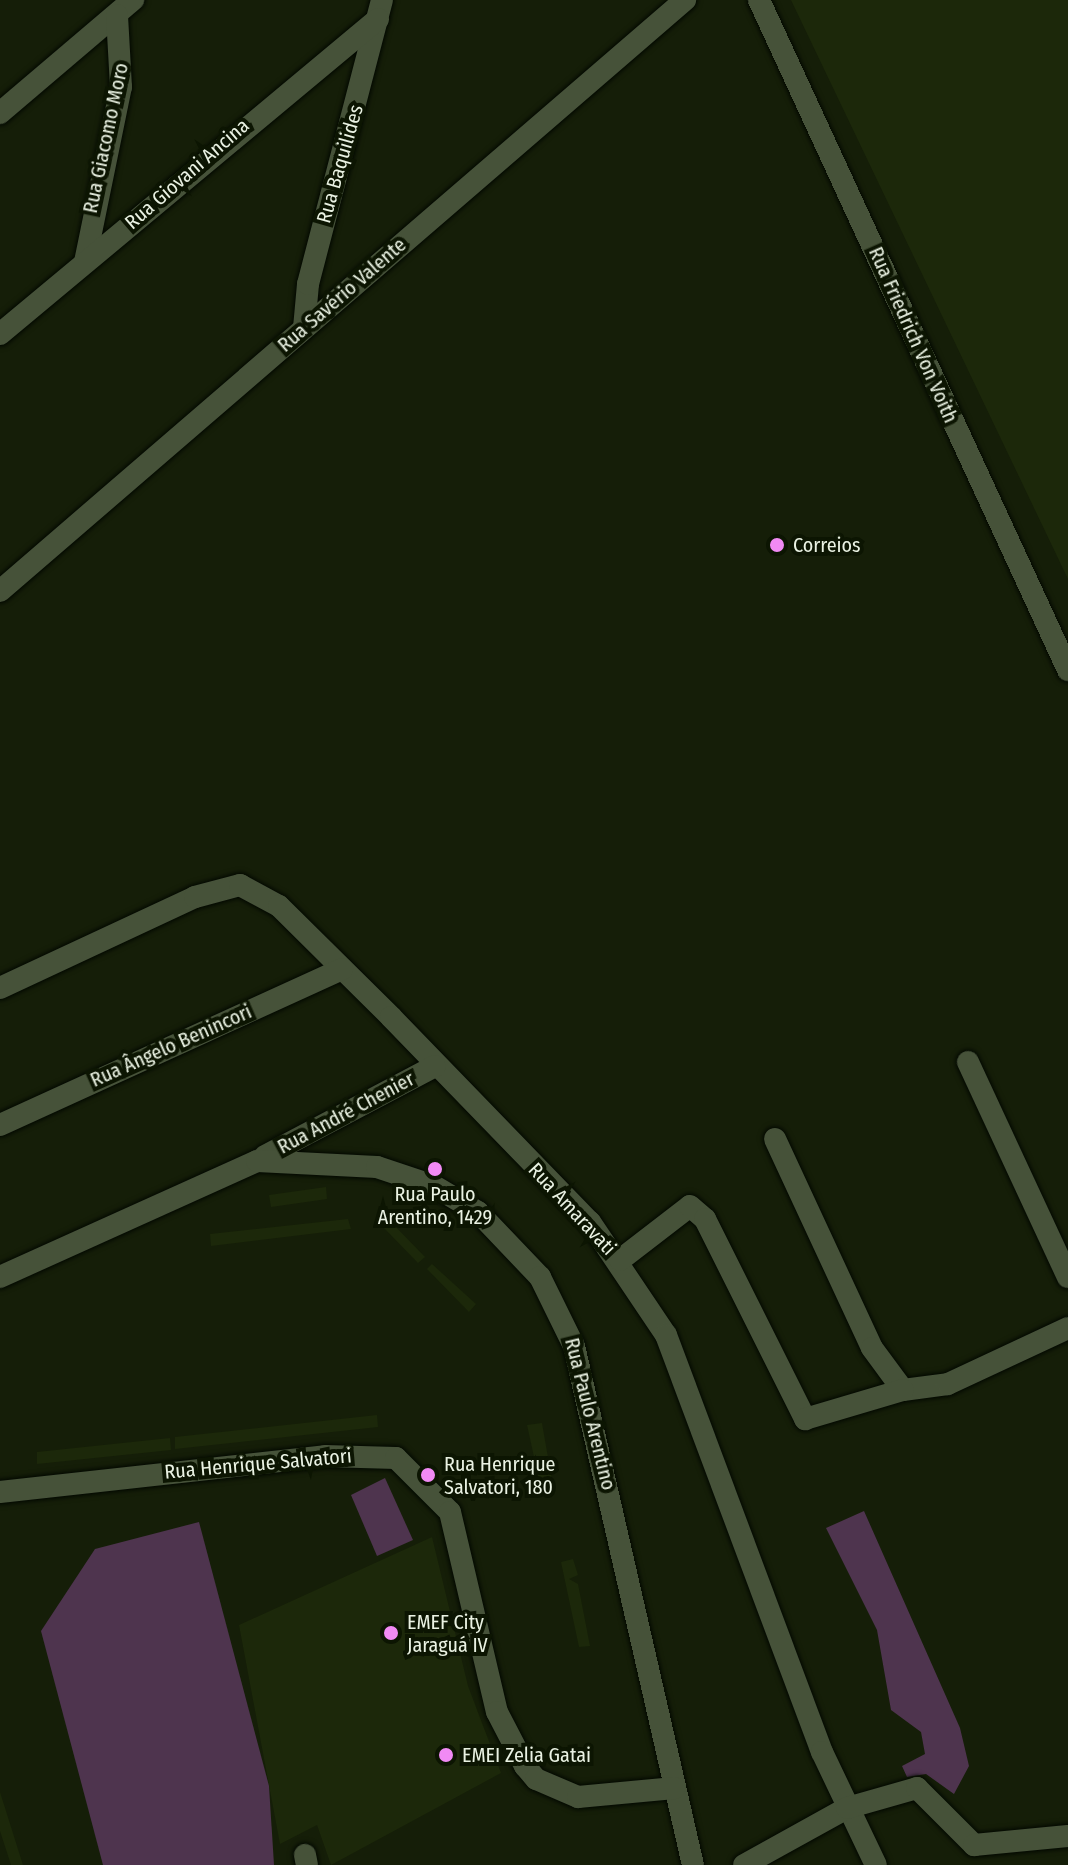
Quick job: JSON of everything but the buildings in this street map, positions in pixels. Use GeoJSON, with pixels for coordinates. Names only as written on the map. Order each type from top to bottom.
{"type":"FeatureCollection","features":[{"type":"Feature","properties":{"kind":"street","name":"Rua Savério Valente"},"geometry":{"type":"LineString","coordinates":[[0,591],[685,0]]}},
{"type":"Feature","properties":{"kind":"street","name":"Rua Friedrich Von Voith"},"geometry":{"type":"LineString","coordinates":[[759,0],[1068,670]]}},
{"type":"Feature","properties":{"kind":"street"},"geometry":{"type":"LineString","coordinates":[[0,113],[125,8]]}},
{"type":"Feature","properties":{"kind":"street","name":"Rua Giacomo Moro"},"geometry":{"type":"LineString","coordinates":[[85,262],[121,87],[125,8]]}},
{"type":"Feature","properties":{"kind":"street","name":"Rua Baquilides"},"geometry":{"type":"LineString","coordinates":[[304,328],[308,284],[380,10]]}},
{"type":"Feature","properties":{"kind":"street","name":"Rua Giovani Ancina"},"geometry":{"type":"LineString","coordinates":[[0,334],[380,10]]}},
{"type":"Feature","properties":{"kind":"street","name":"Rua Amaravati"},"geometry":{"type":"LineString","coordinates":[[0,988],[225,885],[268,898],[342,969],[620,1260],[686,1378],[847,1808],[876,1865]]}},
{"type":"Feature","properties":{"kind":"street","name":"Rua Ângelo Benincori"},"geometry":{"type":"LineString","coordinates":[[0,1125],[342,969]]}},
{"type":"Feature","properties":{"kind":"street"},"geometry":{"type":"LineString","coordinates":[[968,1062],[1068,1277]]}},
{"type":"Feature","properties":{"kind":"street","name":"Rua André Chenier"},"geometry":{"type":"LineString","coordinates":[[257,1161],[435,1066]]}},
{"type":"Feature","properties":{"kind":"street"},"geometry":{"type":"LineString","coordinates":[[775,1139],[872,1348],[908,1392]]}},
{"type":"Feature","properties":{"kind":"street","name":"Rua Paulo Arentino"},"geometry":{"type":"LineString","coordinates":[[0,1277],[257,1161],[342,1160],[434,1186],[499,1230],[540,1277],[564,1318],[593,1417],[693,1865]]}},
{"type":"Feature","properties":{"kind":"street"},"geometry":{"type":"LineString","coordinates":[[620,1260],[690,1206],[705,1219],[805,1419],[908,1392],[1068,1328]]}},
{"type":"Feature","properties":{"kind":"street","name":"Rua Henrique Salvatori"},"geometry":{"type":"LineString","coordinates":[[0,1492],[325,1456],[396,1458],[450,1512],[497,1712],[525,1766],[536,1779],[578,1797],[675,1788]]}},
{"type":"Feature","properties":{"kind":"street"},"geometry":{"type":"LineString","coordinates":[[744,1865],[847,1808],[917,1788],[974,1845],[1067,1844]]}},
{"type":"Feature","properties":{"kind":"shaded area"},"geometry":{"type":"Polygon","coordinates":[[[791,0],[1068,0],[1068,579],[791,0]]]}},
{"type":"Feature","properties":{"kind":"shaded area"},"geometry":{"type":"Polygon","coordinates":[[[326,1187],[327,1199],[271,1207],[269,1195],[326,1187]]]}},
{"type":"Feature","properties":{"kind":"shaded area"},"geometry":{"type":"Polygon","coordinates":[[[348,1219],[351,1229],[211,1246],[210,1234],[348,1219]]]}},
{"type":"Feature","properties":{"kind":"shaded area"},"geometry":{"type":"Polygon","coordinates":[[[391,1222],[425,1257],[418,1263],[384,1228],[391,1222]]]}},
{"type":"Feature","properties":{"kind":"shaded area"},"geometry":{"type":"Polygon","coordinates":[[[432,1264],[476,1304],[469,1312],[427,1269],[432,1264]]]}},
{"type":"Feature","properties":{"kind":"shaded area"},"geometry":{"type":"Polygon","coordinates":[[[377,1415],[378,1427],[175,1449],[175,1437],[377,1415]]]}},
{"type":"Feature","properties":{"kind":"shaded area"},"geometry":{"type":"Polygon","coordinates":[[[542,1423],[553,1486],[541,1489],[527,1425],[542,1423]]]}},
{"type":"Feature","properties":{"kind":"shaded area"},"geometry":{"type":"Polygon","coordinates":[[[170,1438],[171,1450],[37,1464],[37,1452],[170,1438]]]}},
{"type":"Feature","properties":{"kind":"shaded area"},"geometry":{"type":"Polygon","coordinates":[[[385,1478],[413,1540],[377,1556],[351,1495],[385,1478]]]}},
{"type":"Feature","properties":{"kind":"shaded area"},"geometry":{"type":"Polygon","coordinates":[[[864,1511],[960,1728],[969,1766],[954,1794],[926,1774],[907,1777],[902,1766],[925,1754],[921,1732],[891,1710],[877,1630],[826,1528],[864,1511]]]}},
{"type":"Feature","properties":{"kind":"shaded area"},"geometry":{"type":"Polygon","coordinates":[[[199,1522],[269,1786],[274,1865],[103,1865],[41,1631],[95,1549],[199,1522]]]}},
{"type":"Feature","properties":{"kind":"shaded area"},"geometry":{"type":"Polygon","coordinates":[[[432,1537],[468,1686],[501,1773],[331,1865],[317,1825],[280,1844],[239,1625],[432,1537]]]}},
{"type":"Feature","properties":{"kind":"shaded area"},"geometry":{"type":"Polygon","coordinates":[[[573,1559],[578,1575],[569,1579],[578,1584],[590,1646],[579,1647],[561,1562],[573,1559]]]}},
{"type":"Feature","properties":{"kind":"shaded area"},"geometry":{"type":"Polygon","coordinates":[[[0,1792],[23,1865],[11,1865],[0,1831],[0,1792]]]}},
{"type":"Feature","properties":{"kind":"place","name":"Correios"},"geometry":{"type":"Point","coordinates":[777,545]}},
{"type":"Feature","properties":{"kind":"place","name":"Rua Paulo Arentino, 1429"},"geometry":{"type":"Point","coordinates":[435,1169]}},
{"type":"Feature","properties":{"kind":"place","name":"Rua Henrique Salvatori, 180"},"geometry":{"type":"Point","coordinates":[428,1475]}},
{"type":"Feature","properties":{"kind":"place","name":"EMEF City Jaraguá IV"},"geometry":{"type":"Point","coordinates":[391,1633]}},
{"type":"Feature","properties":{"kind":"place","name":"EMEI Zelia Gatai"},"geometry":{"type":"Point","coordinates":[446,1755]}}]}
